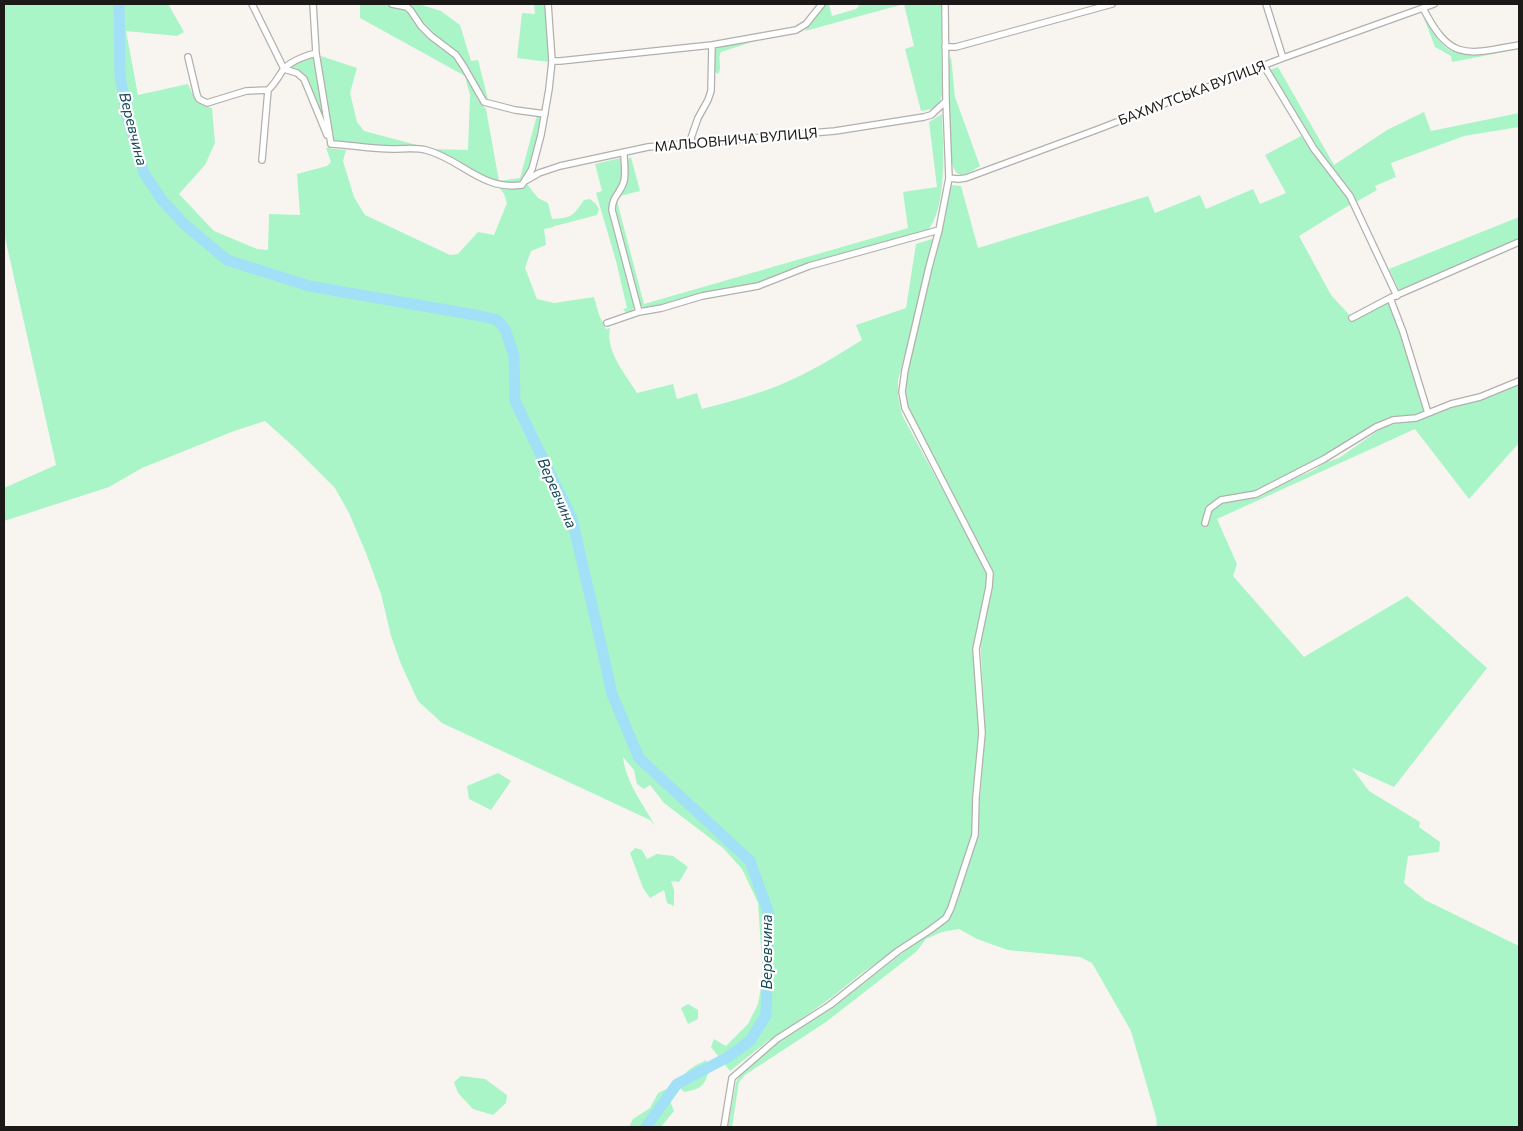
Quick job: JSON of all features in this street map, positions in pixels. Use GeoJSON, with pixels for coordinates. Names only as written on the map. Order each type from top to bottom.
{"type":"FeatureCollection","features":[{"type":"Feature","properties":{"kind":"street"},"geometry":{"type":"LineString","coordinates":[[252,4],[284,69],[304,79],[331,144]]}},
{"type":"Feature","properties":{"kind":"street"},"geometry":{"type":"LineString","coordinates":[[313,4],[316,53],[331,144]]}},
{"type":"Feature","properties":{"kind":"street"},"geometry":{"type":"LineString","coordinates":[[392,4],[407,7],[431,36],[456,55],[484,102],[515,110],[545,114]]}},
{"type":"Feature","properties":{"kind":"street"},"geometry":{"type":"LineString","coordinates":[[331,144],[428,150],[486,181],[512,186],[523,183],[532,169],[545,114],[552,61],[548,4]]}},
{"type":"Feature","properties":{"kind":"street"},"geometry":{"type":"LineString","coordinates":[[552,61],[712,45],[796,30],[806,24],[822,4]]}},
{"type":"Feature","properties":{"kind":"street"},"geometry":{"type":"LineString","coordinates":[[724,1127],[732,1078],[777,1038],[830,1005],[898,951],[946,918],[975,835],[976,797],[982,734],[976,649],[989,587],[990,573],[905,408],[902,392],[909,351],[939,230],[949,178],[945,4]]}},
{"type":"Feature","properties":{"kind":"street"},"geometry":{"type":"LineString","coordinates":[[945,47],[956,47],[1112,4]]}},
{"type":"Feature","properties":{"kind":"street"},"geometry":{"type":"LineString","coordinates":[[1266,4],[1283,58]]}},
{"type":"Feature","properties":{"kind":"street","name":"БАХМУТСЬКА ВУЛИЦЯ"},"geometry":{"type":"LineString","coordinates":[[949,178],[966,178],[1283,58],[1434,4]]}},
{"type":"Feature","properties":{"kind":"street"},"geometry":{"type":"LineString","coordinates":[[1423,8],[1432,25],[1443,40],[1452,48],[1470,52],[1519,45]]}},
{"type":"Feature","properties":{"kind":"street"},"geometry":{"type":"LineString","coordinates":[[692,144],[691,138],[698,118],[711,91],[712,45]]}},
{"type":"Feature","properties":{"kind":"street"},"geometry":{"type":"LineString","coordinates":[[188,57],[199,100],[211,103],[246,91],[268,90],[274,86],[284,69],[291,63],[316,53]]}},
{"type":"Feature","properties":{"kind":"street"},"geometry":{"type":"LineString","coordinates":[[1264,66],[1314,149],[1350,196],[1397,296]]}},
{"type":"Feature","properties":{"kind":"street"},"geometry":{"type":"LineString","coordinates":[[262,160],[268,90]]}},
{"type":"Feature","properties":{"kind":"street","name":"МАЛЬОВНИЧА ВУЛИЦЯ"},"geometry":{"type":"LineString","coordinates":[[523,183],[539,173],[552,168],[648,147],[835,131],[924,117],[931,115],[946,102]]}},
{"type":"Feature","properties":{"kind":"street"},"geometry":{"type":"LineString","coordinates":[[624,153],[624,178],[620,190],[614,198],[612,210],[639,312]]}},
{"type":"Feature","properties":{"kind":"street"},"geometry":{"type":"LineString","coordinates":[[607,323],[639,312],[662,308],[702,296],[758,286],[809,266],[939,230]]}},
{"type":"Feature","properties":{"kind":"street"},"geometry":{"type":"LineString","coordinates":[[1352,318],[1390,298],[1519,242]]}},
{"type":"Feature","properties":{"kind":"street"},"geometry":{"type":"LineString","coordinates":[[1390,298],[1428,413]]}},
{"type":"Feature","properties":{"kind":"street"},"geometry":{"type":"LineString","coordinates":[[1206,523],[1209,509],[1221,500],[1256,494],[1324,459],[1376,427],[1393,420],[1416,418],[1452,404],[1480,397],[1519,381]]}},
{"type":"Feature","properties":{"kind":"green space"},"geometry":{"type":"Polygon","coordinates":[[[4,4],[168,4],[184,32],[177,36],[126,31],[138,95],[188,84],[203,105],[212,108],[215,143],[205,165],[179,194],[214,231],[257,249],[268,250],[269,214],[300,215],[297,174],[327,166],[331,162],[326,148],[346,150],[343,161],[354,197],[365,215],[450,255],[458,254],[478,232],[494,235],[507,203],[504,194],[498,186],[515,188],[527,184],[538,198],[548,203],[552,219],[568,217],[577,210],[584,200],[590,199],[599,209],[597,215],[544,229],[546,245],[531,251],[525,268],[537,299],[554,303],[594,297],[599,315],[606,329],[610,328],[609,337],[613,354],[637,393],[673,384],[677,399],[697,393],[702,409],[769,389],[809,371],[862,340],[856,325],[906,308],[916,244],[935,238],[898,380],[898,396],[902,415],[983,564],[988,585],[973,651],[980,729],[972,838],[952,901],[945,916],[862,973],[779,1035],[769,1040],[730,1071],[711,1047],[714,1039],[726,1046],[748,1024],[758,1004],[763,977],[758,903],[742,869],[723,848],[664,803],[650,785],[644,789],[637,784],[634,770],[623,757],[631,784],[655,826],[650,820],[442,723],[418,701],[401,664],[391,636],[381,594],[349,513],[335,488],[265,421],[234,431],[142,468],[109,487],[4,521],[4,488],[56,465],[4,233],[4,4]]]}},
{"type":"Feature","properties":{"kind":"green space"},"geometry":{"type":"Polygon","coordinates":[[[360,4],[392,6],[410,12],[455,57],[465,76],[360,18],[360,4]]]}},
{"type":"Feature","properties":{"kind":"green space"},"geometry":{"type":"Polygon","coordinates":[[[402,4],[422,4],[441,11],[460,25],[471,61],[478,60],[488,99],[485,98],[459,54],[429,32],[402,4]]]}},
{"type":"Feature","properties":{"kind":"green space"},"geometry":{"type":"Polygon","coordinates":[[[534,4],[545,4],[549,62],[517,58],[522,13],[535,14],[534,4]]]}},
{"type":"Feature","properties":{"kind":"green space"},"geometry":{"type":"Polygon","coordinates":[[[825,4],[829,4],[832,16],[856,9],[859,6],[858,4],[904,4],[805,31],[825,4]]]}},
{"type":"Feature","properties":{"kind":"green space"},"geometry":{"type":"Polygon","coordinates":[[[904,4],[941,4],[942,95],[937,105],[928,110],[921,111],[905,49],[914,46],[904,4]]]}},
{"type":"Feature","properties":{"kind":"green space"},"geometry":{"type":"Polygon","coordinates":[[[1423,16],[1437,38],[1451,50],[1460,53],[1480,54],[1519,49],[1452,62],[1451,56],[1435,47],[1423,16]]]}},
{"type":"Feature","properties":{"kind":"green space"},"geometry":{"type":"Polygon","coordinates":[[[752,42],[721,52],[718,74],[715,72],[715,50],[718,47],[752,42]]]}},
{"type":"Feature","properties":{"kind":"green space"},"geometry":{"type":"Polygon","coordinates":[[[315,54],[328,135],[306,80],[287,68],[315,54]]]}},
{"type":"Feature","properties":{"kind":"green space"},"geometry":{"type":"Polygon","coordinates":[[[321,56],[357,68],[350,93],[357,122],[364,131],[417,145],[389,147],[333,143],[321,56]]]}},
{"type":"Feature","properties":{"kind":"green space"},"geometry":{"type":"Polygon","coordinates":[[[951,56],[955,97],[980,166],[961,175],[955,171],[951,159],[948,80],[951,56]]]}},
{"type":"Feature","properties":{"kind":"green space"},"geometry":{"type":"Polygon","coordinates":[[[1278,67],[1334,165],[1387,130],[1424,112],[1431,131],[1519,113],[1519,127],[1464,136],[1391,163],[1396,177],[1375,186],[1377,190],[1356,202],[1323,158],[1269,70],[1278,67]]]}},
{"type":"Feature","properties":{"kind":"green space"},"geometry":{"type":"Polygon","coordinates":[[[465,76],[478,100],[486,109],[499,181],[520,178],[537,115],[541,116],[543,121],[535,152],[523,180],[515,184],[505,183],[477,174],[431,149],[468,150],[470,95],[465,76]]]}},
{"type":"Feature","properties":{"kind":"green space"},"geometry":{"type":"Polygon","coordinates":[[[942,114],[943,176],[941,192],[934,221],[927,231],[812,262],[758,283],[649,308],[644,308],[639,304],[615,207],[617,201],[644,304],[908,228],[903,192],[937,187],[929,122],[942,114]]]}},
{"type":"Feature","properties":{"kind":"green space"},"geometry":{"type":"Polygon","coordinates":[[[1301,136],[1351,204],[1299,236],[1331,295],[1353,319],[1390,301],[1425,412],[1415,416],[1392,419],[1256,492],[1223,498],[1208,508],[1205,523],[1208,523],[1211,510],[1222,502],[1259,494],[1314,470],[1324,463],[1339,458],[1382,428],[1401,422],[1418,420],[1519,384],[1519,443],[1469,499],[1415,429],[1217,519],[1237,564],[1233,576],[1304,657],[1407,596],[1487,668],[1394,787],[1352,768],[1369,791],[1420,822],[1419,827],[1440,842],[1439,852],[1408,856],[1404,883],[1425,900],[1519,946],[1519,1127],[1157,1127],[1156,1117],[1131,1031],[1092,963],[1080,957],[1008,950],[977,939],[959,929],[942,932],[926,939],[916,952],[826,1022],[745,1075],[739,1082],[732,1127],[728,1127],[736,1082],[742,1072],[780,1041],[835,1006],[947,920],[954,910],[977,840],[985,731],[980,635],[988,604],[991,572],[908,409],[904,391],[907,370],[940,235],[950,185],[961,186],[978,248],[1148,196],[1155,213],[1200,195],[1206,209],[1253,189],[1260,204],[1286,193],[1265,155],[1301,136]]]}},
{"type":"Feature","properties":{"kind":"green space"},"geometry":{"type":"Polygon","coordinates":[[[631,157],[640,191],[620,196],[626,187],[628,159],[631,157]]]}},
{"type":"Feature","properties":{"kind":"green space"},"geometry":{"type":"Polygon","coordinates":[[[620,158],[621,184],[610,200],[609,208],[635,305],[633,310],[627,314],[623,309],[627,308],[616,261],[596,193],[602,191],[595,164],[620,158]]]}},
{"type":"Feature","properties":{"kind":"green space"},"geometry":{"type":"Polygon","coordinates":[[[1519,217],[1519,239],[1399,290],[1389,269],[1519,217]]]}},
{"type":"Feature","properties":{"kind":"green space"},"geometry":{"type":"Polygon","coordinates":[[[498,773],[511,781],[491,810],[469,799],[467,786],[498,773]]]}},
{"type":"Feature","properties":{"kind":"green space"},"geometry":{"type":"Polygon","coordinates":[[[635,848],[642,850],[647,859],[657,854],[673,856],[688,867],[679,882],[671,881],[674,890],[674,906],[667,903],[664,890],[650,898],[643,888],[630,853],[635,848]]]}},
{"type":"Feature","properties":{"kind":"green space"},"geometry":{"type":"Polygon","coordinates":[[[688,1004],[698,1010],[698,1019],[688,1024],[681,1008],[688,1004]]]}},
{"type":"Feature","properties":{"kind":"green space"},"geometry":{"type":"Polygon","coordinates":[[[706,1060],[708,1071],[705,1082],[698,1088],[684,1092],[680,1088],[683,1077],[692,1068],[706,1060]]]}},
{"type":"Feature","properties":{"kind":"green space"},"geometry":{"type":"Polygon","coordinates":[[[461,1076],[485,1079],[507,1095],[506,1103],[493,1115],[473,1109],[458,1093],[454,1082],[461,1076]]]}},
{"type":"Feature","properties":{"kind":"green space"},"geometry":{"type":"Polygon","coordinates":[[[671,1087],[675,1091],[670,1101],[674,1111],[661,1127],[629,1127],[633,1119],[650,1108],[658,1093],[671,1087]]]}},
{"type":"Feature","properties":{"kind":"waterway","name":"Веревчина"},"geometry":{"type":"LineString","coordinates":[[119,4],[120,76],[127,116],[144,173],[162,200],[184,224],[227,260],[309,286],[497,320],[506,332],[514,356],[515,401],[572,519],[612,694],[639,758],[750,861],[769,914],[766,1015],[750,1041],[728,1057],[677,1084],[646,1127]]}}]}
